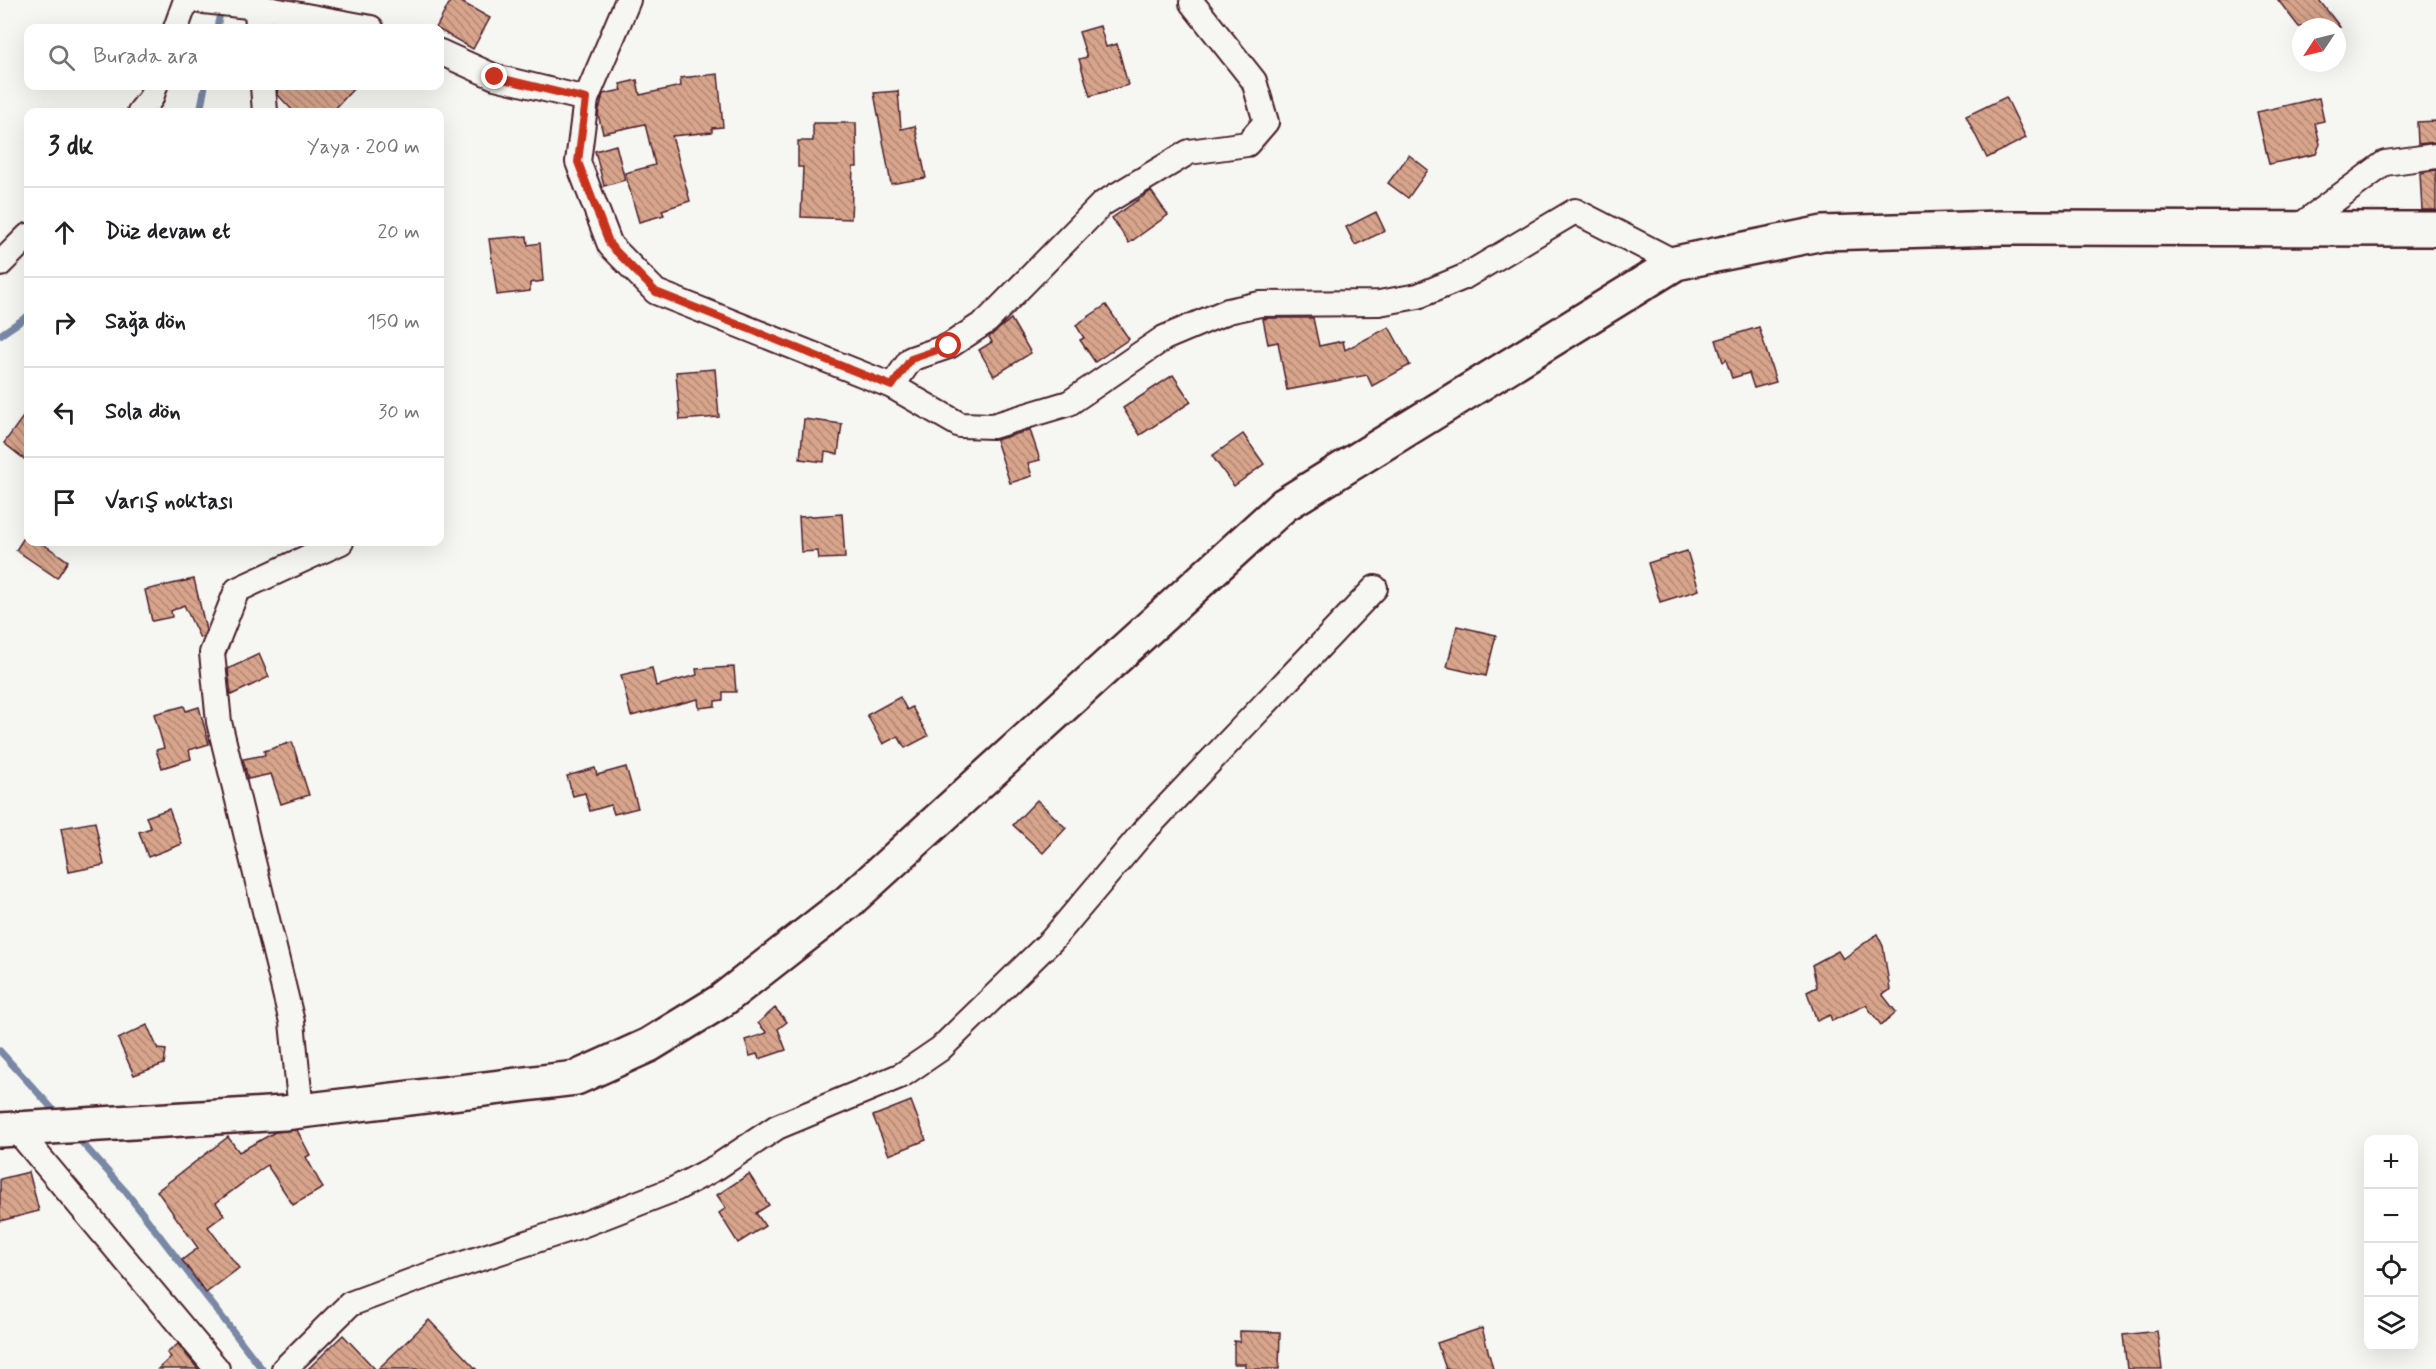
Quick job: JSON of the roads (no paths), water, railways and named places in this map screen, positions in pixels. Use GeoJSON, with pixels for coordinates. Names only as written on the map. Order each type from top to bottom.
{"type":"FeatureCollection","features":[{"type":"Feature","properties":{"kind":"main road"},"geometry":{"type":"LineString","coordinates":[[8,1129],[302,1111],[576,1078],[649,1044],[721,1001],[848,902],[1284,505],[1676,264],[1823,234],[2001,228],[2436,229]]}},
{"type":"Feature","properties":{"kind":"street"},"geometry":{"type":"LineString","coordinates":[[179,24],[196,0],[251,13],[339,24]]}},
{"type":"Feature","properties":{"kind":"street"},"geometry":{"type":"LineString","coordinates":[[628,0],[586,99],[578,162],[610,245],[656,292],[892,386],[960,425],[993,426],[1069,403],[1164,338],[1228,311],[1260,303],[1379,303],[1418,296],[1464,277],[1575,211],[1676,264]]}},
{"type":"Feature","properties":{"kind":"street"},"geometry":{"type":"LineString","coordinates":[[892,386],[911,359],[949,346],[987,321],[1102,204],[1189,152],[1246,144],[1266,122],[1254,81],[1192,3]]}},
{"type":"Feature","properties":{"kind":"street"},"geometry":{"type":"LineString","coordinates":[[444,54],[495,77],[586,99]]}},
{"type":"Feature","properties":{"kind":"street"},"geometry":{"type":"LineString","coordinates":[[143,108],[154,90]]}},
{"type":"Feature","properties":{"kind":"street"},"geometry":{"type":"LineString","coordinates":[[263,90],[265,108]]}},
{"type":"Feature","properties":{"kind":"street"},"geometry":{"type":"LineString","coordinates":[[2297,228],[2385,163],[2436,156]]}},
{"type":"Feature","properties":{"kind":"street"},"geometry":{"type":"LineString","coordinates":[[0,264],[24,240]]}},
{"type":"Feature","properties":{"kind":"street"},"geometry":{"type":"LineString","coordinates":[[302,1111],[292,1022],[219,722],[212,653],[237,590],[332,546]]}},
{"type":"Feature","properties":{"kind":"street"},"geometry":{"type":"LineString","coordinates":[[284,1369],[350,1304],[420,1278],[582,1225],[675,1189],[717,1167],[777,1127],[902,1075],[940,1049],[1052,940],[1144,831],[1375,588]]}},
{"type":"Feature","properties":{"kind":"street"},"geometry":{"type":"LineString","coordinates":[[8,1129],[217,1369]]}},
{"type":"Feature","properties":{"kind":"waterway"},"geometry":{"type":"LineString","coordinates":[[218,24],[221,8]]}},
{"type":"Feature","properties":{"kind":"waterway"},"geometry":{"type":"LineString","coordinates":[[201,108],[204,90]]}},
{"type":"Feature","properties":{"kind":"waterway"},"geometry":{"type":"LineString","coordinates":[[0,335],[24,319]]}},
{"type":"Feature","properties":{"kind":"waterway"},"geometry":{"type":"LineString","coordinates":[[0,1051],[59,1116]]}},
{"type":"Feature","properties":{"kind":"waterway"},"geometry":{"type":"LineString","coordinates":[[76,1136],[126,1192],[262,1369]]}}]}
